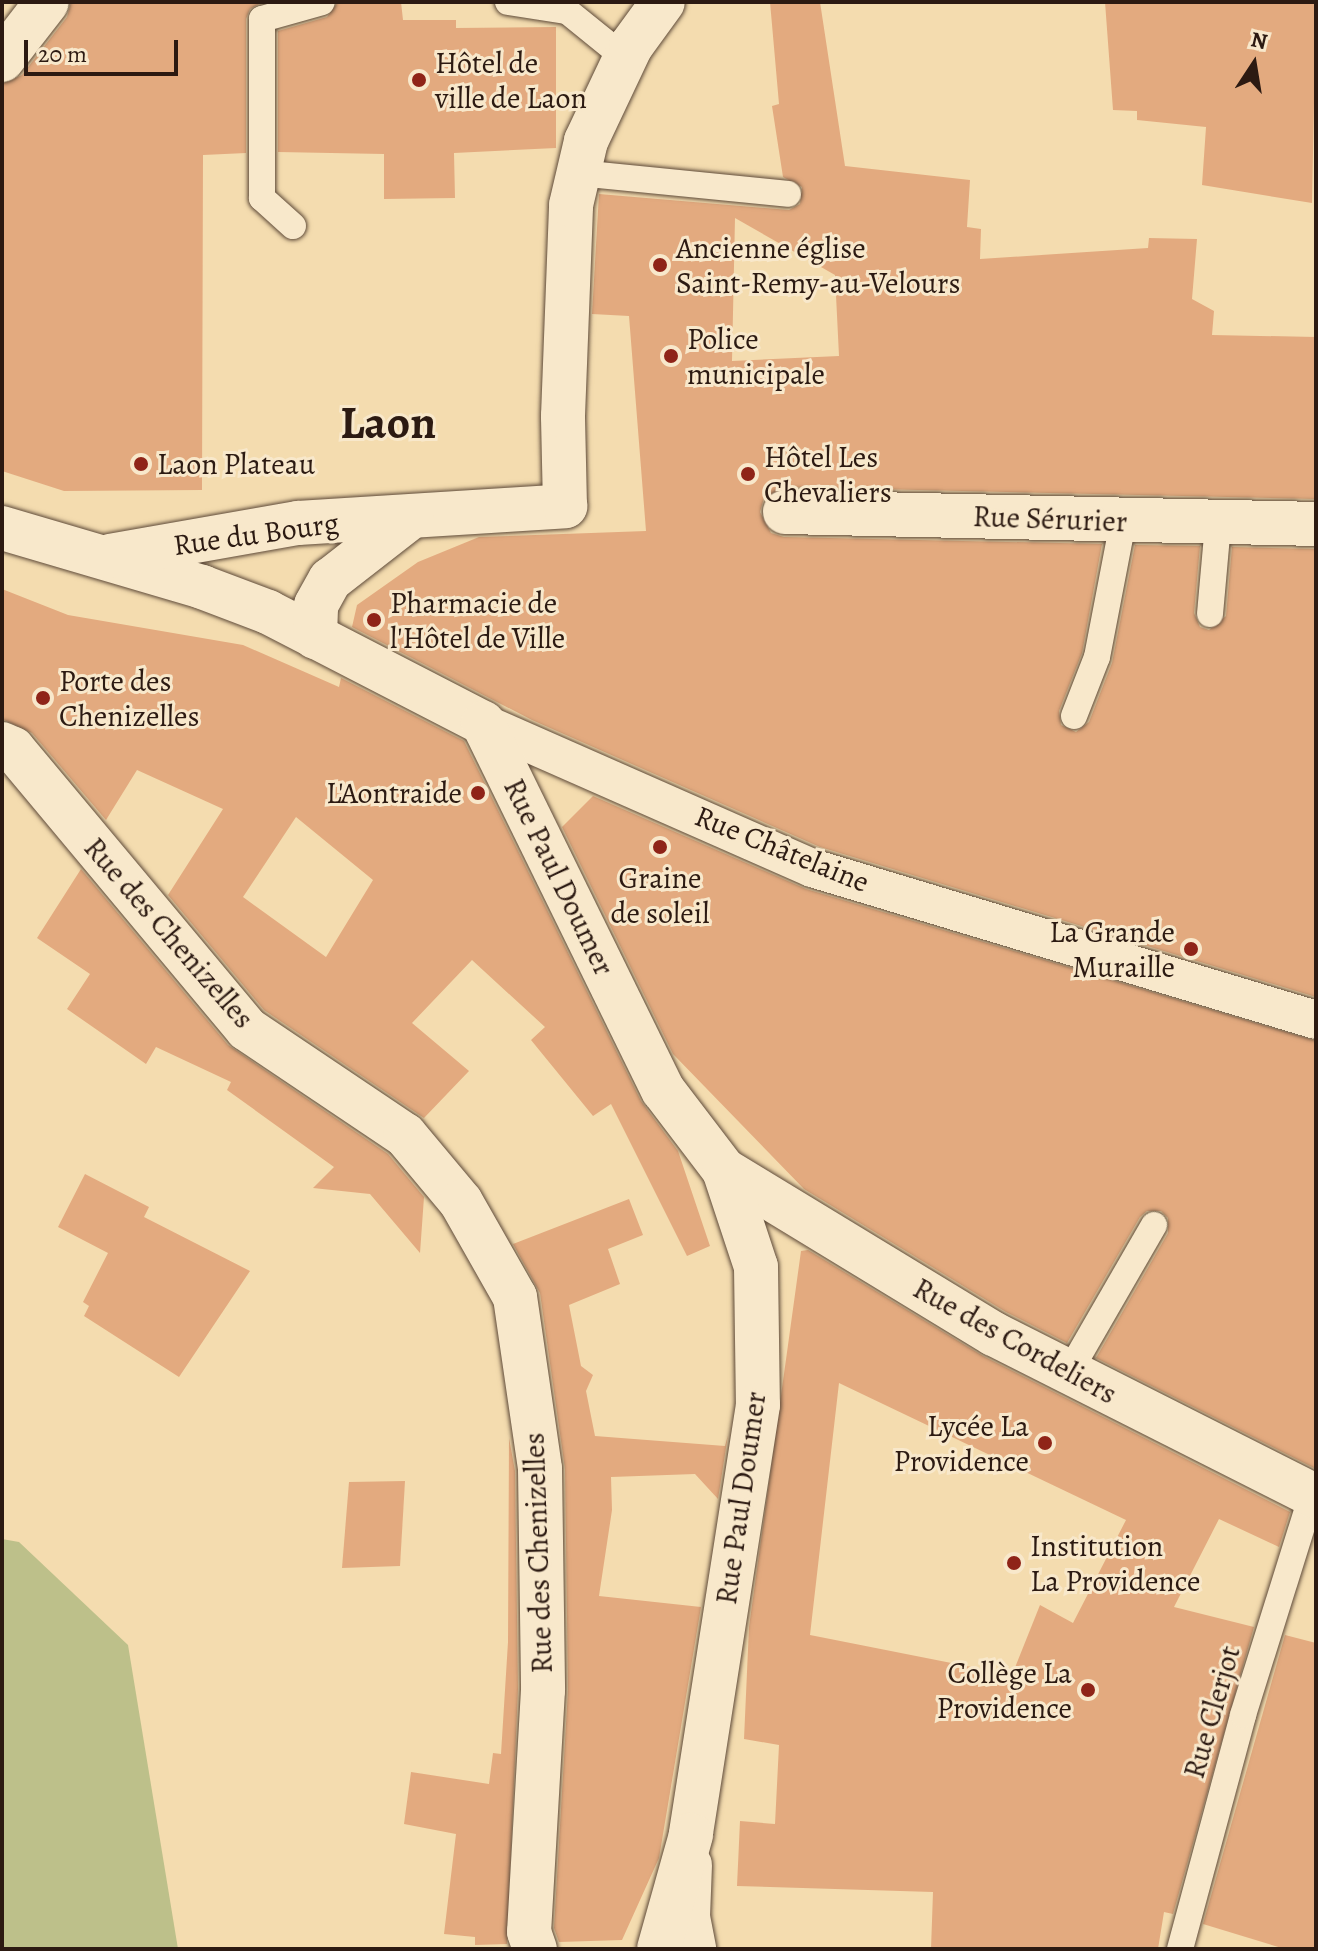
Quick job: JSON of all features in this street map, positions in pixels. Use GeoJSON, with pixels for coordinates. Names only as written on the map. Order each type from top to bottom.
{"type":"FeatureCollection","features":[{"type":"Feature","properties":{"kind":"street"},"geometry":{"type":"LineString","coordinates":[[2,60],[47,2]]}},
{"type":"Feature","properties":{"kind":"street"},"geometry":{"type":"LineString","coordinates":[[579,173],[586,141],[625,58],[663,2]]}},
{"type":"Feature","properties":{"kind":"street","name":"Rue du Bourg"},"geometry":{"type":"LineString","coordinates":[[101,558],[298,523],[565,506],[569,230],[579,173]]}},
{"type":"Feature","properties":{"kind":"street","name":"Rue Sérurier"},"geometry":{"type":"LineString","coordinates":[[785,512],[1316,524]]}},
{"type":"Feature","properties":{"kind":"street"},"geometry":{"type":"LineString","coordinates":[[315,637],[316,605],[330,580],[411,517]]}},
{"type":"Feature","properties":{"kind":"street","name":"Rue du Bourg"},"geometry":{"type":"LineString","coordinates":[[2,528],[202,587],[315,637]]}},
{"type":"Feature","properties":{"kind":"street","name":"Rue Châtelaine"},"geometry":{"type":"LineString","coordinates":[[315,637],[483,723],[812,868],[1316,1020]]}},
{"type":"Feature","properties":{"kind":"street","name":"Rue Paul Doumer"},"geometry":{"type":"LineString","coordinates":[[483,723],[663,1090],[724,1170],[756,1267],[758,1405],[691,1835],[659,1949]]}},
{"type":"Feature","properties":{"kind":"street","name":"Rue des Chenizelles"},"geometry":{"type":"LineString","coordinates":[[2,744],[13,749],[247,1029],[405,1135],[461,1202],[515,1297],[540,1469],[543,1690],[529,1932],[535,1949]]}},
{"type":"Feature","properties":{"kind":"street","name":"Rue des Cordeliers"},"geometry":{"type":"LineString","coordinates":[[724,1170],[1068,1374],[1314,1496]]}},
{"type":"Feature","properties":{"kind":"street"},"geometry":{"type":"LineString","coordinates":[[691,1835],[688,1917],[694,1949]]}},
{"type":"Feature","properties":{"kind":"lane"},"geometry":{"type":"LineString","coordinates":[[293,226],[262,198],[262,19],[322,2]]}},
{"type":"Feature","properties":{"kind":"lane"},"geometry":{"type":"LineString","coordinates":[[508,2],[567,11],[625,58]]}},
{"type":"Feature","properties":{"kind":"lane"},"geometry":{"type":"LineString","coordinates":[[579,173],[788,194]]}},
{"type":"Feature","properties":{"kind":"lane"},"geometry":{"type":"LineString","coordinates":[[1074,716],[1097,657],[1123,522]]}},
{"type":"Feature","properties":{"kind":"lane"},"geometry":{"type":"LineString","coordinates":[[1210,614],[1218,524]]}},
{"type":"Feature","properties":{"kind":"lane"},"geometry":{"type":"LineString","coordinates":[[1068,1374],[1154,1225]]}},
{"type":"Feature","properties":{"kind":"lane","name":"Rue Clerjot"},"geometry":{"type":"LineString","coordinates":[[1180,1949],[1243,1715],[1314,1496]]}},
{"type":"Feature","properties":{"kind":"green space"},"geometry":{"type":"Polygon","coordinates":[[[2,1539],[19,1542],[128,1645],[178,1949],[2,1949],[2,1539]]]}},
{"type":"Feature","properties":{"kind":"building"},"geometry":{"type":"Polygon","coordinates":[[[71,2],[263,2],[250,9],[246,19],[246,153],[203,155],[202,490],[64,491],[2,471],[2,84],[22,75],[67,17],[71,2]]]}},
{"type":"Feature","properties":{"kind":"building","name":"Hôtel de ville de Laon"},"geometry":{"type":"Polygon","coordinates":[[[338,2],[401,2],[403,20],[456,20],[456,28],[556,27],[556,148],[454,153],[455,198],[384,199],[384,154],[278,152],[278,31],[327,17],[338,2]]]}},
{"type":"Feature","properties":{"kind":"building"},"geometry":{"type":"Polygon","coordinates":[[[770,2],[820,2],[845,166],[970,180],[967,227],[981,229],[980,259],[1148,248],[1149,238],[1197,239],[1192,299],[1214,311],[1212,335],[1316,337],[1316,499],[786,487],[764,498],[760,512],[771,533],[784,537],[1102,544],[1082,653],[1059,711],[1061,725],[1076,732],[1089,722],[1112,663],[1135,545],[1200,546],[1194,613],[1200,627],[1209,630],[1226,616],[1232,547],[1316,549],[1316,997],[820,847],[532,720],[352,627],[357,605],[418,562],[479,537],[646,531],[629,316],[592,314],[599,194],[789,210],[800,204],[802,187],[783,177],[772,106],[779,104],[770,2]],[[735,218],[732,361],[839,356],[835,275],[735,218]]]}},
{"type":"Feature","properties":{"kind":"building"},"geometry":{"type":"Polygon","coordinates":[[[1105,2],[1316,2],[1312,203],[1202,185],[1206,127],[1137,120],[1137,111],[1113,110],[1105,2]]]}},
{"type":"Feature","properties":{"kind":"building"},"geometry":{"type":"Polygon","coordinates":[[[2,589],[68,615],[243,645],[339,687],[341,678],[464,741],[641,1101],[678,1151],[710,1246],[687,1256],[611,1104],[593,1116],[531,1040],[545,1027],[472,960],[412,1023],[469,1071],[424,1118],[264,1010],[168,895],[223,809],[137,770],[106,820],[32,733],[2,719],[2,589]],[[296,817],[243,897],[326,957],[373,880],[296,817]]]}},
{"type":"Feature","properties":{"kind":"building"},"geometry":{"type":"Polygon","coordinates":[[[593,796],[806,889],[1316,1041],[1316,1469],[1096,1358],[1168,1233],[1168,1218],[1161,1211],[1147,1211],[1140,1217],[1067,1343],[1006,1312],[804,1189],[673,1054],[562,827],[593,796]]]}},
{"type":"Feature","properties":{"kind":"building"},"geometry":{"type":"Polygon","coordinates":[[[81,869],[228,1045],[388,1154],[424,1197],[420,1253],[370,1194],[313,1188],[334,1167],[227,1090],[231,1082],[156,1047],[146,1064],[67,1009],[90,974],[37,938],[81,869]]]}},
{"type":"Feature","properties":{"kind":"building"},"geometry":{"type":"Polygon","coordinates":[[[85,1174],[149,1207],[144,1217],[250,1271],[179,1377],[84,1316],[89,1306],[83,1302],[108,1253],[58,1227],[85,1174]]]}},
{"type":"Feature","properties":{"kind":"building"},"geometry":{"type":"Polygon","coordinates":[[[629,1199],[643,1235],[608,1249],[620,1284],[569,1305],[581,1366],[593,1375],[586,1391],[595,1436],[725,1446],[728,1435],[718,1499],[695,1474],[611,1477],[612,1510],[599,1596],[701,1607],[659,1858],[622,1940],[559,1942],[554,1928],[568,1690],[565,1469],[540,1293],[513,1244],[629,1199]]]}},
{"type":"Feature","properties":{"kind":"building","name":"Institution La Providence"},"geometry":{"type":"Polygon","coordinates":[[[808,1250],[983,1356],[1290,1512],[1279,1547],[1219,1519],[1174,1607],[1254,1627],[1173,1914],[1164,1912],[1158,1949],[931,1949],[933,1892],[737,1886],[740,1821],[775,1824],[779,1745],[744,1739],[749,1627],[801,1251],[808,1250]],[[839,1383],[810,1635],[1012,1675],[1040,1605],[1073,1623],[1126,1520],[839,1383]]]}},
{"type":"Feature","properties":{"kind":"building"},"geometry":{"type":"Polygon","coordinates":[[[509,1438],[515,1471],[518,1689],[507,1944],[475,1945],[475,1937],[444,1934],[456,1834],[404,1824],[411,1772],[489,1784],[493,1753],[501,1754],[508,1642],[509,1438]]]}},
{"type":"Feature","properties":{"kind":"building"},"geometry":{"type":"Polygon","coordinates":[[[405,1481],[400,1566],[342,1568],[349,1482],[405,1481]]]}},
{"type":"Feature","properties":{"kind":"building"},"geometry":{"type":"Polygon","coordinates":[[[1285,1635],[1316,1643],[1316,1949],[1285,1949],[1203,1924],[1285,1635]]]}},
{"type":"Feature","properties":{"kind":"place","name":"Hôtel de ville de Laon"},"geometry":{"type":"Point","coordinates":[419,80]}},
{"type":"Feature","properties":{"kind":"place","name":"Ancienne église Saint-Remy-au-Velours"},"geometry":{"type":"Point","coordinates":[660,265]}},
{"type":"Feature","properties":{"kind":"place","name":"Police municipale"},"geometry":{"type":"Point","coordinates":[671,356]}},
{"type":"Feature","properties":{"kind":"place","name":"Laon Plateau"},"geometry":{"type":"Point","coordinates":[141,464]}},
{"type":"Feature","properties":{"kind":"place","name":"Hôtel Les Chevaliers"},"geometry":{"type":"Point","coordinates":[748,474]}},
{"type":"Feature","properties":{"kind":"place","name":"Pharmacie de l'Hôtel de Ville"},"geometry":{"type":"Point","coordinates":[374,620]}},
{"type":"Feature","properties":{"kind":"place","name":"Porte des Chenizelles"},"geometry":{"type":"Point","coordinates":[43,698]}},
{"type":"Feature","properties":{"kind":"place","name":"L'Aontraide"},"geometry":{"type":"Point","coordinates":[478,793]}},
{"type":"Feature","properties":{"kind":"place","name":"Graine de soleil"},"geometry":{"type":"Point","coordinates":[660,847]}},
{"type":"Feature","properties":{"kind":"place","name":"La Grande Muraille"},"geometry":{"type":"Point","coordinates":[1191,949]}},
{"type":"Feature","properties":{"kind":"place","name":"Lycée La Providence"},"geometry":{"type":"Point","coordinates":[1045,1443]}},
{"type":"Feature","properties":{"kind":"place","name":"Institution La Providence"},"geometry":{"type":"Point","coordinates":[1014,1563]}},
{"type":"Feature","properties":{"kind":"place","name":"Collège La Providence"},"geometry":{"type":"Point","coordinates":[1088,1690]}},
{"type":"Feature","properties":{"kind":"district","name":"Laon"},"geometry":{"type":"Point","coordinates":[388,423]}}]}
